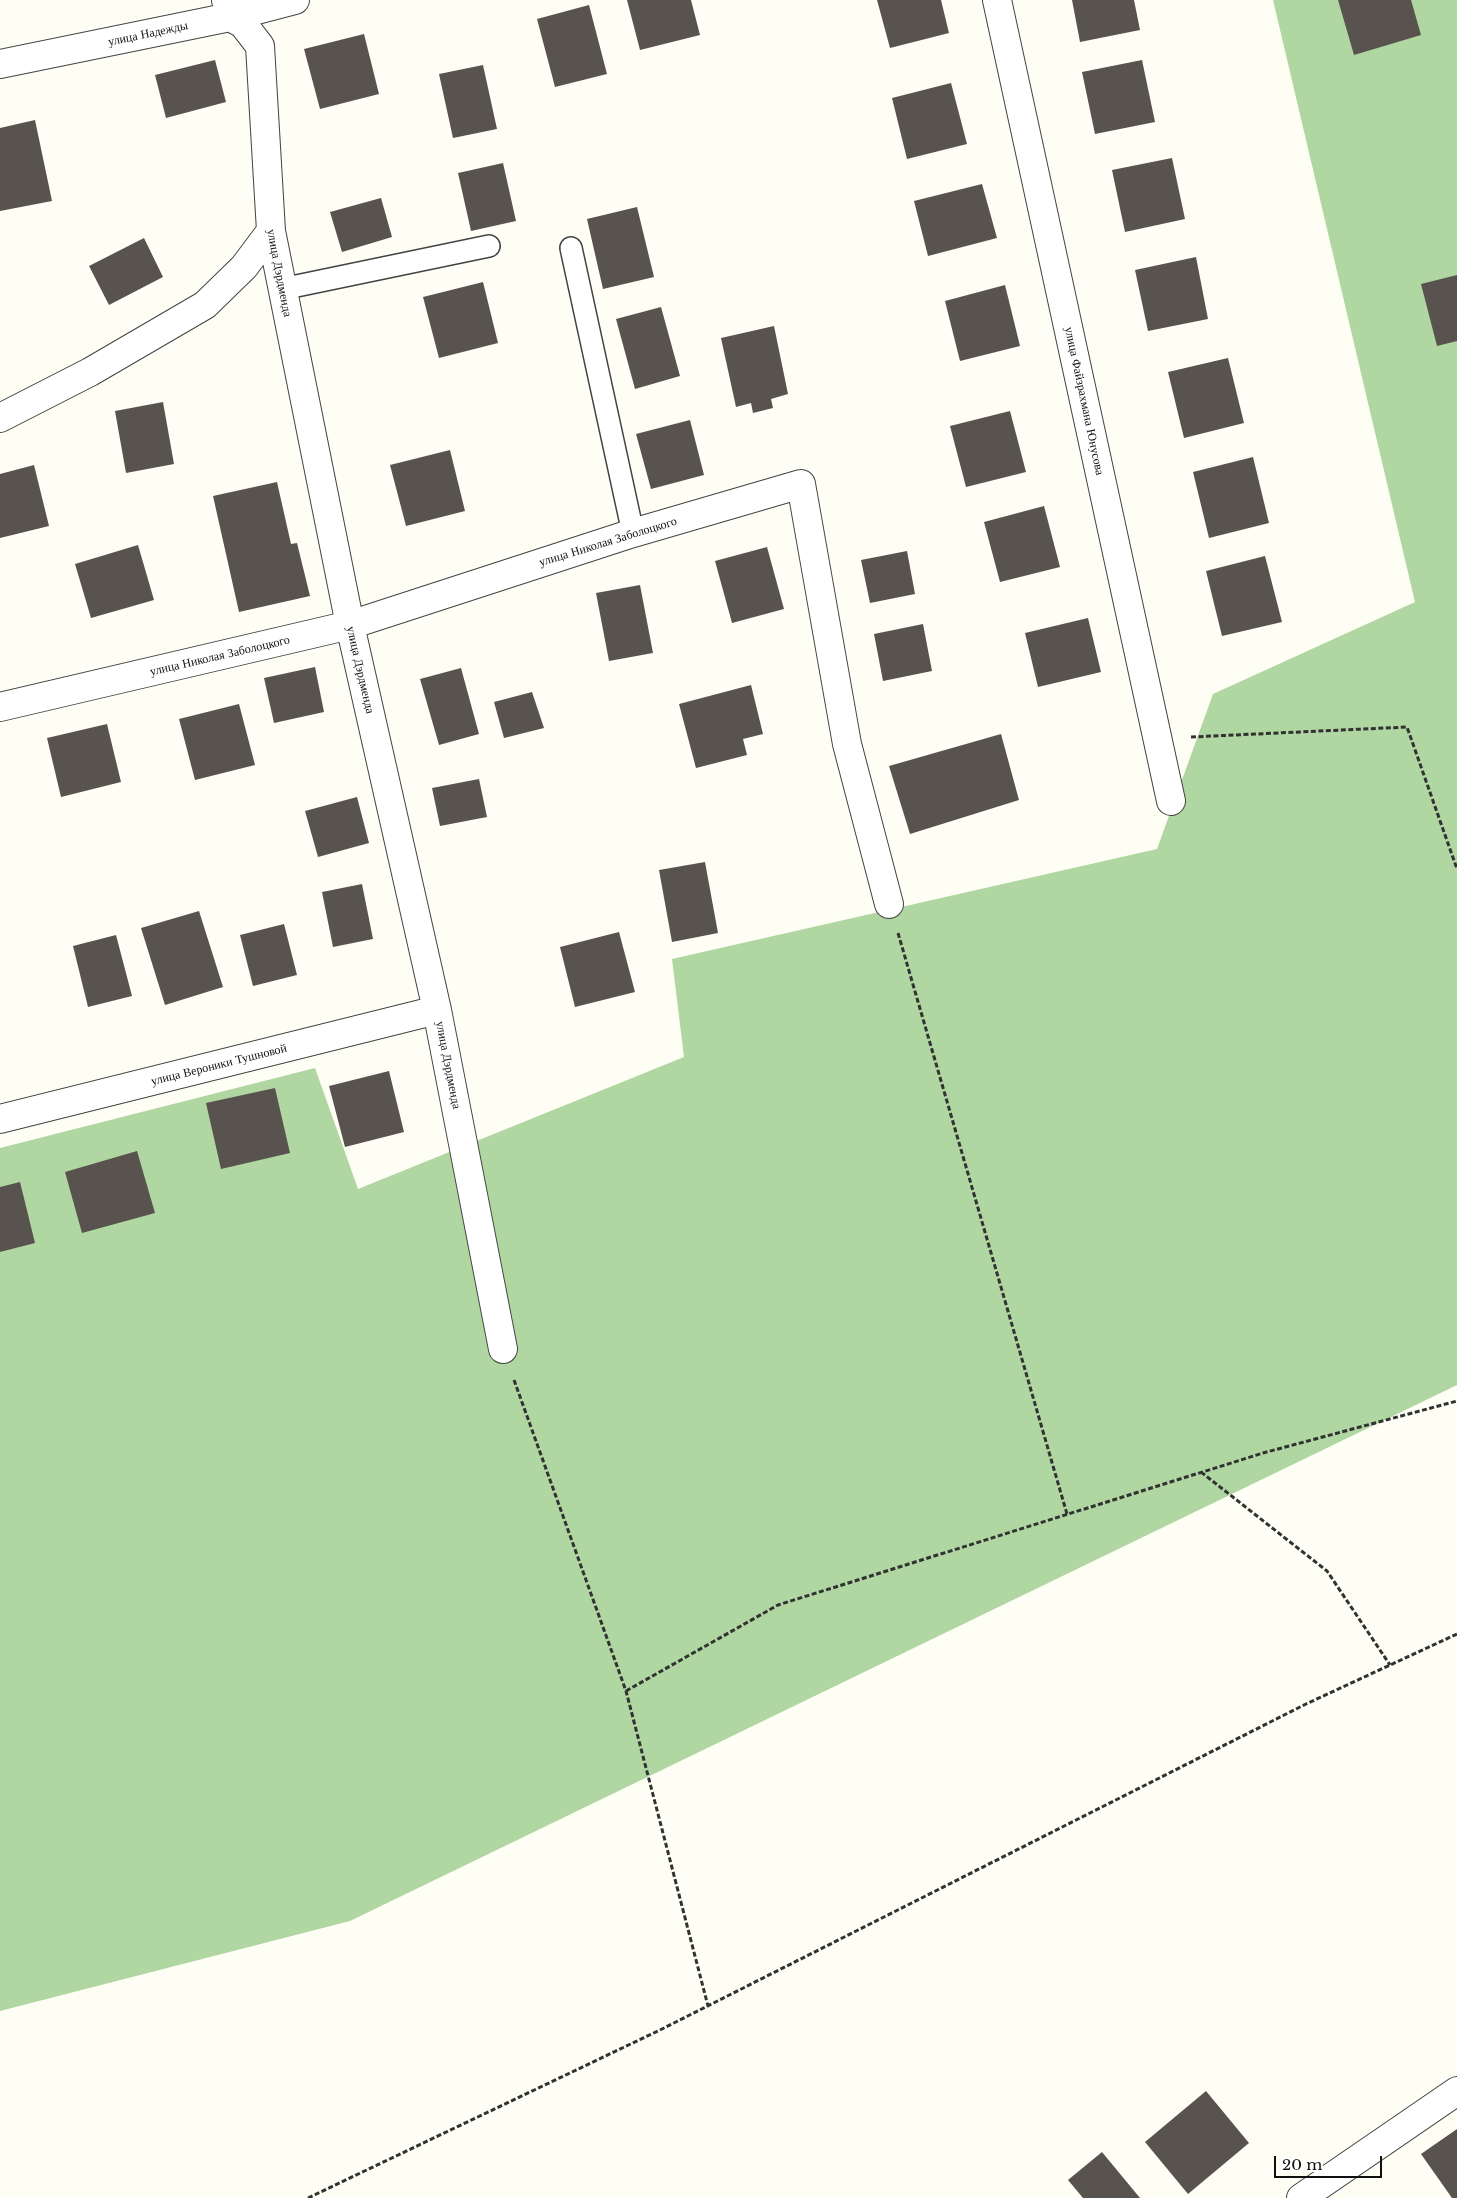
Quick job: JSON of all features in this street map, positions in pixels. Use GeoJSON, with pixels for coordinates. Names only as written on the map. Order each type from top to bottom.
{"type":"FeatureCollection","features":[{"type":"Feature","properties":{"kind":"street","name":"улица Надежды"},"geometry":{"type":"LineString","coordinates":[[0,64],[228,8],[295,0]]}},
{"type":"Feature","properties":{"kind":"street","name":"улица Файзрахмана Юнусова"},"geometry":{"type":"LineString","coordinates":[[997,0],[1171,801]]}},
{"type":"Feature","properties":{"kind":"street","name":"улица Дэрдменда"},"geometry":{"type":"LineString","coordinates":[[228,8],[260,46],[270,231],[350,625],[437,1010],[503,1349]]}},
{"type":"Feature","properties":{"kind":"street"},"geometry":{"type":"LineString","coordinates":[[0,418],[90,372],[205,305],[244,267],[270,231]]}},
{"type":"Feature","properties":{"kind":"street","name":"улица Николая Заболоцкого"},"geometry":{"type":"LineString","coordinates":[[0,707],[350,625],[633,533],[801,484],[847,744],[889,904]]}},
{"type":"Feature","properties":{"kind":"street","name":"улица Вероники Тушновой"},"geometry":{"type":"LineString","coordinates":[[0,1119],[437,1010]]}},
{"type":"Feature","properties":{"kind":"street"},"geometry":{"type":"LineString","coordinates":[[1301,2198],[1457,2091]]}},
{"type":"Feature","properties":{"kind":"lane"},"geometry":{"type":"LineString","coordinates":[[282,289],[490,246]]}},
{"type":"Feature","properties":{"kind":"lane"},"geometry":{"type":"LineString","coordinates":[[571,248],[633,533]]}},
{"type":"Feature","properties":{"kind":"path"},"geometry":{"type":"LineString","coordinates":[[1157,739],[1407,727],[1457,869]]}},
{"type":"Feature","properties":{"kind":"path"},"geometry":{"type":"LineString","coordinates":[[889,904],[1067,1514]]}},
{"type":"Feature","properties":{"kind":"path"},"geometry":{"type":"LineString","coordinates":[[503,1349],[626,1691],[708,2006]]}},
{"type":"Feature","properties":{"kind":"path"},"geometry":{"type":"LineString","coordinates":[[626,1691],[778,1605],[1263,1453],[1457,1401]]}},
{"type":"Feature","properties":{"kind":"path"},"geometry":{"type":"LineString","coordinates":[[1202,1472],[1327,1571],[1390,1665]]}},
{"type":"Feature","properties":{"kind":"path"},"geometry":{"type":"LineString","coordinates":[[308,2198],[708,2006],[1289,1713],[1457,1634]]}},
{"type":"Feature","properties":{"kind":"green space"},"geometry":{"type":"Polygon","coordinates":[[[1273,0],[1457,0],[1457,1385],[350,1921],[0,2011],[0,1148],[315,1068],[358,1189],[684,1057],[672,959],[1157,849],[1213,694],[1415,602],[1273,0]]]}},
{"type":"Feature","properties":{"kind":"building"},"geometry":{"type":"Polygon","coordinates":[[[627,0],[691,0],[700,35],[640,50],[627,0]]]}},
{"type":"Feature","properties":{"kind":"building"},"geometry":{"type":"Polygon","coordinates":[[[877,0],[941,0],[949,33],[890,48],[877,0]]]}},
{"type":"Feature","properties":{"kind":"building"},"geometry":{"type":"Polygon","coordinates":[[[1072,0],[1134,0],[1140,30],[1080,42],[1072,0]]]}},
{"type":"Feature","properties":{"kind":"building"},"geometry":{"type":"Polygon","coordinates":[[[1338,0],[1411,0],[1421,35],[1354,55],[1338,0]]]}},
{"type":"Feature","properties":{"kind":"building"},"geometry":{"type":"Polygon","coordinates":[[[589,5],[607,74],[555,87],[537,19],[589,5]]]}},
{"type":"Feature","properties":{"kind":"building"},"geometry":{"type":"Polygon","coordinates":[[[364,34],[379,94],[320,109],[304,49],[364,34]]]}},
{"type":"Feature","properties":{"kind":"building"},"geometry":{"type":"Polygon","coordinates":[[[215,60],[226,102],[166,118],[155,75],[215,60]]]}},
{"type":"Feature","properties":{"kind":"building"},"geometry":{"type":"Polygon","coordinates":[[[1142,60],[1155,122],[1095,134],[1082,72],[1142,60]]]}},
{"type":"Feature","properties":{"kind":"building"},"geometry":{"type":"Polygon","coordinates":[[[483,65],[497,129],[453,138],[439,74],[483,65]]]}},
{"type":"Feature","properties":{"kind":"building"},"geometry":{"type":"Polygon","coordinates":[[[951,83],[967,144],[907,159],[892,98],[951,83]]]}},
{"type":"Feature","properties":{"kind":"building"},"geometry":{"type":"Polygon","coordinates":[[[35,120],[52,201],[0,211],[0,128],[35,120]]]}},
{"type":"Feature","properties":{"kind":"building"},"geometry":{"type":"Polygon","coordinates":[[[1172,158],[1185,219],[1125,232],[1112,170],[1172,158]]]}},
{"type":"Feature","properties":{"kind":"building"},"geometry":{"type":"Polygon","coordinates":[[[503,163],[516,221],[471,231],[458,173],[503,163]]]}},
{"type":"Feature","properties":{"kind":"building"},"geometry":{"type":"Polygon","coordinates":[[[982,184],[997,238],[928,256],[914,201],[982,184]]]}},
{"type":"Feature","properties":{"kind":"building"},"geometry":{"type":"Polygon","coordinates":[[[381,198],[392,237],[342,252],[330,212],[381,198]]]}},
{"type":"Feature","properties":{"kind":"building"},"geometry":{"type":"Polygon","coordinates":[[[637,207],[654,277],[603,289],[587,219],[637,207]]]}},
{"type":"Feature","properties":{"kind":"building"},"geometry":{"type":"Polygon","coordinates":[[[144,238],[163,277],[109,305],[89,266],[144,238]]]}},
{"type":"Feature","properties":{"kind":"building"},"geometry":{"type":"Polygon","coordinates":[[[1196,257],[1208,319],[1148,331],[1135,270],[1196,257]]]}},
{"type":"Feature","properties":{"kind":"building"},"geometry":{"type":"Polygon","coordinates":[[[1457,275],[1457,341],[1437,346],[1421,284],[1457,275]]]}},
{"type":"Feature","properties":{"kind":"building"},"geometry":{"type":"Polygon","coordinates":[[[483,282],[498,343],[439,358],[423,297],[483,282]]]}},
{"type":"Feature","properties":{"kind":"building"},"geometry":{"type":"Polygon","coordinates":[[[1005,285],[1020,346],[960,361],[945,301],[1005,285]]]}},
{"type":"Feature","properties":{"kind":"building"},"geometry":{"type":"Polygon","coordinates":[[[661,307],[680,376],[635,389],[616,319],[661,307]]]}},
{"type":"Feature","properties":{"kind":"building"},"geometry":{"type":"Polygon","coordinates":[[[774,326],[788,394],[771,399],[773,408],[753,413],[751,403],[736,407],[721,338],[774,326]]]}},
{"type":"Feature","properties":{"kind":"building"},"geometry":{"type":"Polygon","coordinates":[[[1228,358],[1244,423],[1184,438],[1168,372],[1228,358]]]}},
{"type":"Feature","properties":{"kind":"building"},"geometry":{"type":"Polygon","coordinates":[[[163,402],[174,464],[126,473],[115,411],[163,402]]]}},
{"type":"Feature","properties":{"kind":"building"},"geometry":{"type":"Polygon","coordinates":[[[1010,411],[1026,472],[966,487],[950,426],[1010,411]]]}},
{"type":"Feature","properties":{"kind":"building"},"geometry":{"type":"Polygon","coordinates":[[[690,420],[704,475],[651,489],[636,434],[690,420]]]}},
{"type":"Feature","properties":{"kind":"building"},"geometry":{"type":"Polygon","coordinates":[[[450,450],[465,511],[406,526],[390,465],[450,450]]]}},
{"type":"Feature","properties":{"kind":"building"},"geometry":{"type":"Polygon","coordinates":[[[1253,457],[1269,523],[1209,538],[1193,472],[1253,457]]]}},
{"type":"Feature","properties":{"kind":"building"},"geometry":{"type":"Polygon","coordinates":[[[34,465],[49,526],[0,538],[0,474],[34,465]]]}},
{"type":"Feature","properties":{"kind":"building"},"geometry":{"type":"Polygon","coordinates":[[[277,482],[291,544],[297,543],[310,596],[239,612],[213,496],[277,482]]]}},
{"type":"Feature","properties":{"kind":"building"},"geometry":{"type":"Polygon","coordinates":[[[1044,506],[1060,567],[1000,582],[984,522],[1044,506]]]}},
{"type":"Feature","properties":{"kind":"building"},"geometry":{"type":"Polygon","coordinates":[[[138,545],[154,600],[91,618],[75,564],[138,545]]]}},
{"type":"Feature","properties":{"kind":"building"},"geometry":{"type":"Polygon","coordinates":[[[767,547],[784,609],[732,623],[715,561],[767,547]]]}},
{"type":"Feature","properties":{"kind":"building"},"geometry":{"type":"Polygon","coordinates":[[[907,551],[915,594],[870,603],[861,560],[907,551]]]}},
{"type":"Feature","properties":{"kind":"building"},"geometry":{"type":"Polygon","coordinates":[[[1265,556],[1282,622],[1222,636],[1206,571],[1265,556]]]}},
{"type":"Feature","properties":{"kind":"building"},"geometry":{"type":"Polygon","coordinates":[[[640,585],[653,653],[609,661],[596,593],[640,585]]]}},
{"type":"Feature","properties":{"kind":"building"},"geometry":{"type":"Polygon","coordinates":[[[1088,618],[1101,672],[1038,687],[1025,633],[1088,618]]]}},
{"type":"Feature","properties":{"kind":"building"},"geometry":{"type":"Polygon","coordinates":[[[923,624],[932,671],[883,681],[874,634],[923,624]]]}},
{"type":"Feature","properties":{"kind":"building"},"geometry":{"type":"Polygon","coordinates":[[[315,667],[324,712],[274,723],[264,678],[315,667]]]}},
{"type":"Feature","properties":{"kind":"building"},"geometry":{"type":"Polygon","coordinates":[[[461,668],[479,734],[439,745],[420,679],[461,668]]]}},
{"type":"Feature","properties":{"kind":"building"},"geometry":{"type":"Polygon","coordinates":[[[751,685],[763,734],[743,739],[747,755],[696,768],[679,704],[751,685]]]}},
{"type":"Feature","properties":{"kind":"building"},"geometry":{"type":"Polygon","coordinates":[[[532,692],[544,728],[504,738],[494,702],[532,692]]]}},
{"type":"Feature","properties":{"kind":"building"},"geometry":{"type":"Polygon","coordinates":[[[239,704],[255,765],[195,780],[179,719],[239,704]]]}},
{"type":"Feature","properties":{"kind":"building"},"geometry":{"type":"Polygon","coordinates":[[[107,724],[121,782],[61,797],[47,738],[107,724]]]}},
{"type":"Feature","properties":{"kind":"building"},"geometry":{"type":"Polygon","coordinates":[[[1001,734],[1019,800],[910,834],[889,766],[1001,734]]]}},
{"type":"Feature","properties":{"kind":"building"},"geometry":{"type":"Polygon","coordinates":[[[479,779],[487,817],[440,826],[432,788],[479,779]]]}},
{"type":"Feature","properties":{"kind":"building"},"geometry":{"type":"Polygon","coordinates":[[[357,797],[369,843],[318,857],[305,811],[357,797]]]}},
{"type":"Feature","properties":{"kind":"building"},"geometry":{"type":"Polygon","coordinates":[[[705,862],[718,933],[672,942],[659,870],[705,862]]]}},
{"type":"Feature","properties":{"kind":"building"},"geometry":{"type":"Polygon","coordinates":[[[362,884],[373,939],[333,947],[322,892],[362,884]]]}},
{"type":"Feature","properties":{"kind":"building"},"geometry":{"type":"Polygon","coordinates":[[[199,911],[223,987],[165,1005],[141,928],[199,911]]]}},
{"type":"Feature","properties":{"kind":"building"},"geometry":{"type":"Polygon","coordinates":[[[284,924],[297,975],[253,986],[240,935],[284,924]]]}},
{"type":"Feature","properties":{"kind":"building"},"geometry":{"type":"Polygon","coordinates":[[[619,932],[635,992],[575,1007],[560,947],[619,932]]]}},
{"type":"Feature","properties":{"kind":"building"},"geometry":{"type":"Polygon","coordinates":[[[116,935],[132,996],[88,1007],[73,946],[116,935]]]}},
{"type":"Feature","properties":{"kind":"building"},"geometry":{"type":"Polygon","coordinates":[[[389,1071],[404,1132],[345,1147],[329,1086],[389,1071]]]}},
{"type":"Feature","properties":{"kind":"building"},"geometry":{"type":"Polygon","coordinates":[[[275,1088],[290,1153],[221,1169],[206,1103],[275,1088]]]}},
{"type":"Feature","properties":{"kind":"building"},"geometry":{"type":"Polygon","coordinates":[[[137,1151],[155,1213],[82,1233],[65,1172],[137,1151]]]}},
{"type":"Feature","properties":{"kind":"building"},"geometry":{"type":"Polygon","coordinates":[[[20,1182],[35,1243],[0,1252],[0,1187],[20,1182]]]}},
{"type":"Feature","properties":{"kind":"building"},"geometry":{"type":"Polygon","coordinates":[[[1206,2091],[1249,2143],[1188,2194],[1145,2142],[1206,2091]]]}},
{"type":"Feature","properties":{"kind":"building"},"geometry":{"type":"Polygon","coordinates":[[[1457,2129],[1457,2198],[1452,2198],[1421,2154],[1457,2129]]]}},
{"type":"Feature","properties":{"kind":"building"},"geometry":{"type":"Polygon","coordinates":[[[1102,2152],[1140,2198],[1083,2198],[1068,2180],[1102,2152]]]}}]}
